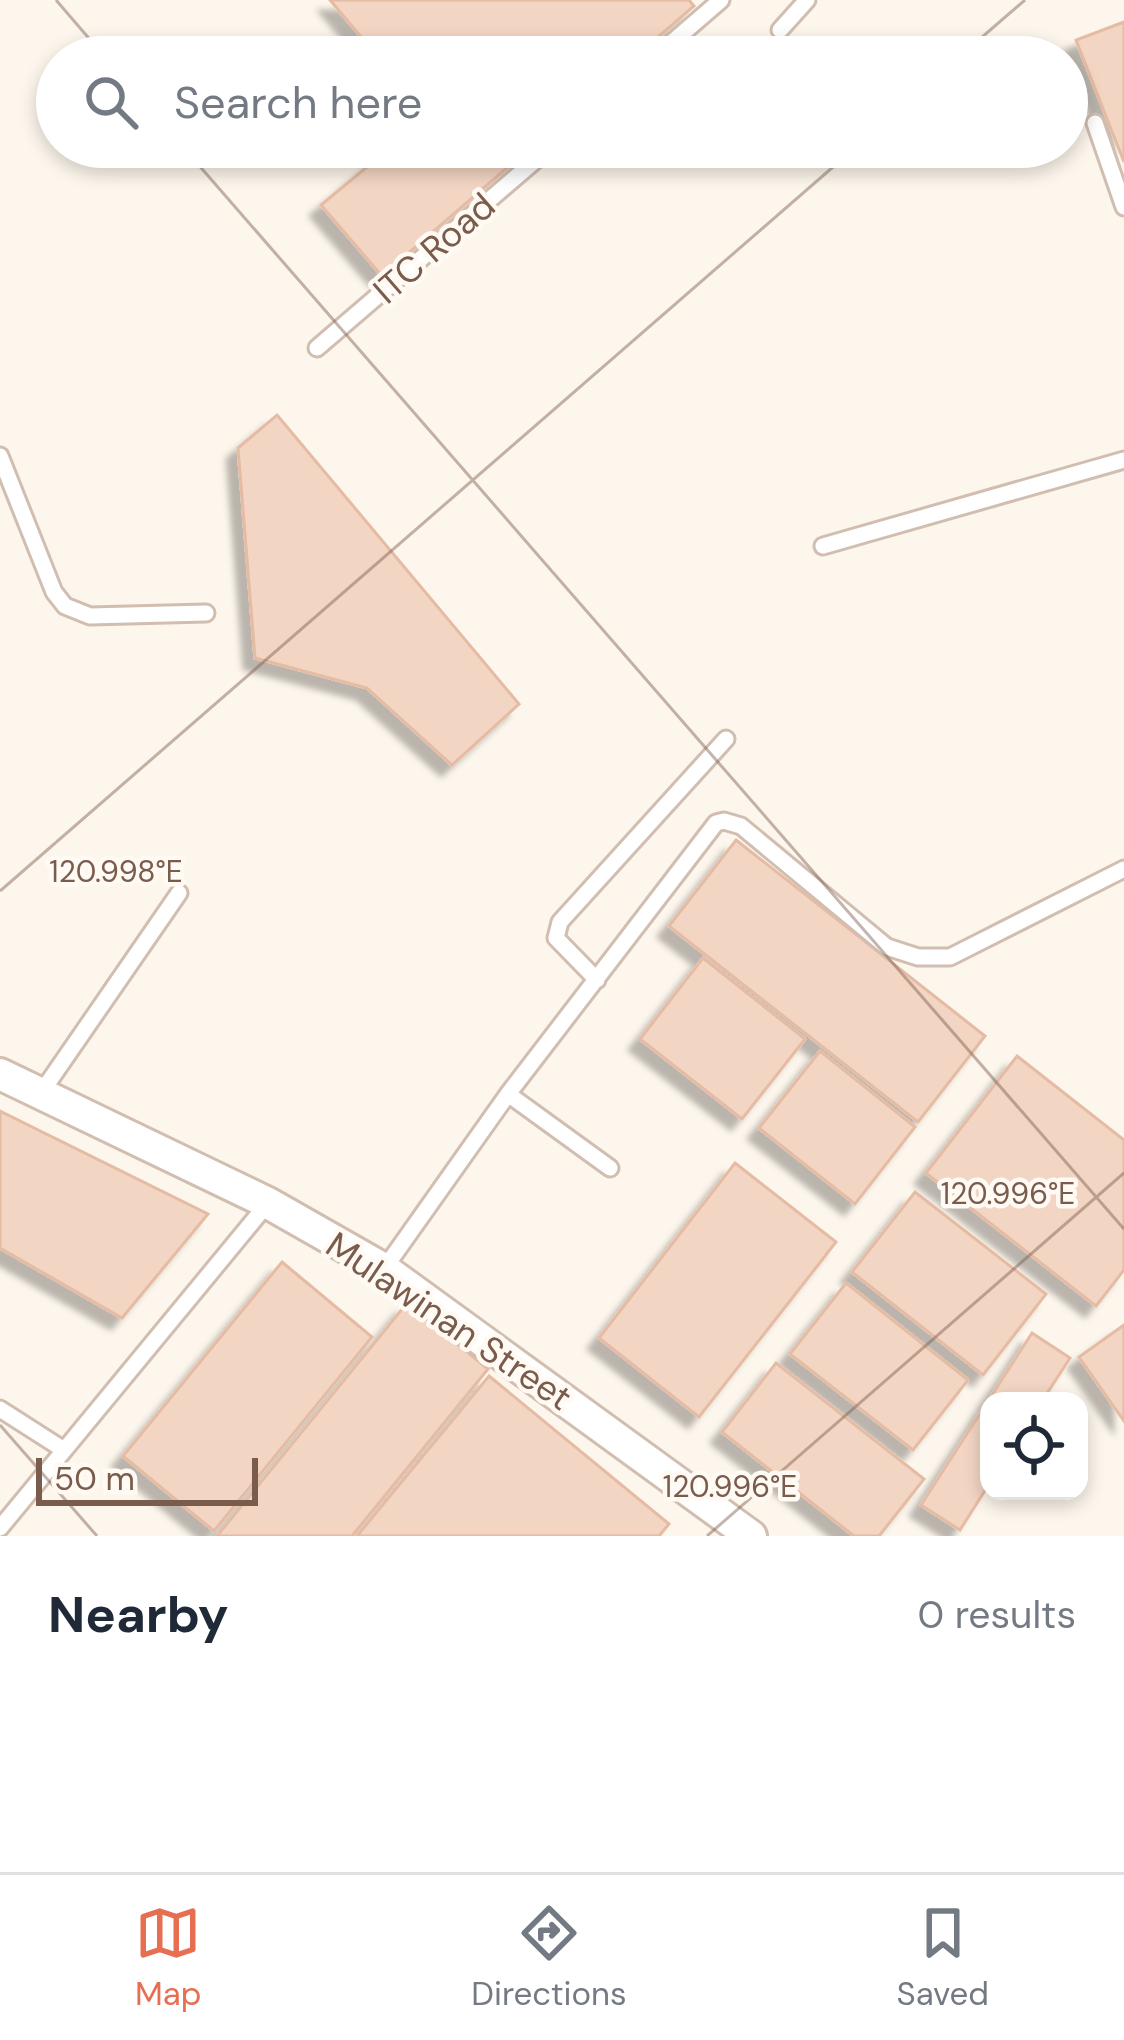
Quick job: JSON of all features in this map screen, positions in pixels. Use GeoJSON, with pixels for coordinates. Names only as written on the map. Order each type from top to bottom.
{"type":"FeatureCollection","features":[{"type":"Feature","properties":{"kind":"street","name":"Mulawinan Street"},"geometry":{"type":"LineString","coordinates":[[0,1074],[268,1203],[384,1268],[751,1536]]}},
{"type":"Feature","properties":{"kind":"lane"},"geometry":{"type":"LineString","coordinates":[[679,36],[721,0]]}},
{"type":"Feature","properties":{"kind":"lane"},"geometry":{"type":"LineString","coordinates":[[780,30],[807,0]]}},
{"type":"Feature","properties":{"kind":"lane"},"geometry":{"type":"LineString","coordinates":[[1095,122],[1124,207]]}},
{"type":"Feature","properties":{"kind":"lane","name":"ITC Road"},"geometry":{"type":"LineString","coordinates":[[317,348],[527,168]]}},
{"type":"Feature","properties":{"kind":"lane"},"geometry":{"type":"LineString","coordinates":[[0,456],[54,592],[65,606],[90,616],[206,613]]}},
{"type":"Feature","properties":{"kind":"lane"},"geometry":{"type":"LineString","coordinates":[[824,546],[1124,460]]}},
{"type":"Feature","properties":{"kind":"lane"},"geometry":{"type":"LineString","coordinates":[[597,980],[556,938],[560,922],[726,740]]}},
{"type":"Feature","properties":{"kind":"lane"},"geometry":{"type":"LineString","coordinates":[[384,1268],[508,1094],[716,823],[724,820],[741,826],[887,947],[918,957],[950,957],[1124,868]]}},
{"type":"Feature","properties":{"kind":"lane"},"geometry":{"type":"LineString","coordinates":[[41,1093],[179,893]]}},
{"type":"Feature","properties":{"kind":"lane"},"geometry":{"type":"LineString","coordinates":[[508,1094],[610,1168]]}},
{"type":"Feature","properties":{"kind":"lane"},"geometry":{"type":"LineString","coordinates":[[0,1528],[268,1203]]}},
{"type":"Feature","properties":{"kind":"lane"},"geometry":{"type":"LineString","coordinates":[[0,1409],[64,1450]]}},
{"type":"Feature","properties":{"kind":"building"},"geometry":{"type":"Polygon","coordinates":[[[330,0],[689,0],[694,6],[659,36],[360,36],[330,0]]]}},
{"type":"Feature","properties":{"kind":"building"},"geometry":{"type":"Polygon","coordinates":[[[1124,22],[1124,162],[1088,70],[1087,36],[1124,22]]]}},
{"type":"Feature","properties":{"kind":"building"},"geometry":{"type":"Polygon","coordinates":[[[366,168],[507,168],[382,276],[321,205],[366,168]]]}},
{"type":"Feature","properties":{"kind":"building"},"geometry":{"type":"Polygon","coordinates":[[[277,415],[519,704],[452,765],[367,688],[255,658],[238,448],[277,415]]]}},
{"type":"Feature","properties":{"kind":"building"},"geometry":{"type":"Polygon","coordinates":[[[736,840],[985,1036],[918,1122],[669,926],[736,840]]]}},
{"type":"Feature","properties":{"kind":"building"},"geometry":{"type":"Polygon","coordinates":[[[703,958],[805,1039],[742,1119],[640,1039],[703,958]]]}},
{"type":"Feature","properties":{"kind":"building"},"geometry":{"type":"Polygon","coordinates":[[[820,1051],[915,1127],[855,1204],[759,1128],[820,1051]]]}},
{"type":"Feature","properties":{"kind":"building"},"geometry":{"type":"Polygon","coordinates":[[[1017,1056],[1124,1140],[1124,1270],[1096,1306],[926,1173],[1017,1056]]]}},
{"type":"Feature","properties":{"kind":"building"},"geometry":{"type":"Polygon","coordinates":[[[0,1111],[208,1214],[122,1318],[0,1248],[0,1111]]]}},
{"type":"Feature","properties":{"kind":"building"},"geometry":{"type":"Polygon","coordinates":[[[735,1163],[836,1242],[699,1417],[599,1338],[735,1163]]]}},
{"type":"Feature","properties":{"kind":"building"},"geometry":{"type":"Polygon","coordinates":[[[915,1192],[1046,1294],[983,1375],[852,1272],[915,1192]]]}},
{"type":"Feature","properties":{"kind":"building"},"geometry":{"type":"Polygon","coordinates":[[[282,1262],[372,1337],[214,1531],[123,1456],[282,1262]]]}},
{"type":"Feature","properties":{"kind":"building"},"geometry":{"type":"Polygon","coordinates":[[[846,1283],[968,1380],[913,1450],[790,1354],[846,1283]]]}},
{"type":"Feature","properties":{"kind":"building"},"geometry":{"type":"Polygon","coordinates":[[[407,1303],[488,1369],[352,1536],[217,1536],[407,1303]]]}},
{"type":"Feature","properties":{"kind":"building"},"geometry":{"type":"Polygon","coordinates":[[[1124,1325],[1124,1421],[1079,1357],[1124,1325]]]}},
{"type":"Feature","properties":{"kind":"building"},"geometry":{"type":"Polygon","coordinates":[[[1032,1333],[1070,1358],[1048,1392],[994,1392],[1032,1333]]]}},
{"type":"Feature","properties":{"kind":"building"},"geometry":{"type":"Polygon","coordinates":[[[776,1363],[924,1479],[879,1536],[854,1536],[722,1432],[776,1363]]]}},
{"type":"Feature","properties":{"kind":"building"},"geometry":{"type":"Polygon","coordinates":[[[489,1376],[669,1524],[659,1536],[357,1536],[489,1376]]]}},
{"type":"Feature","properties":{"kind":"building"},"geometry":{"type":"Polygon","coordinates":[[[980,1414],[980,1498],[960,1530],[921,1505],[980,1414]]]}}]}
